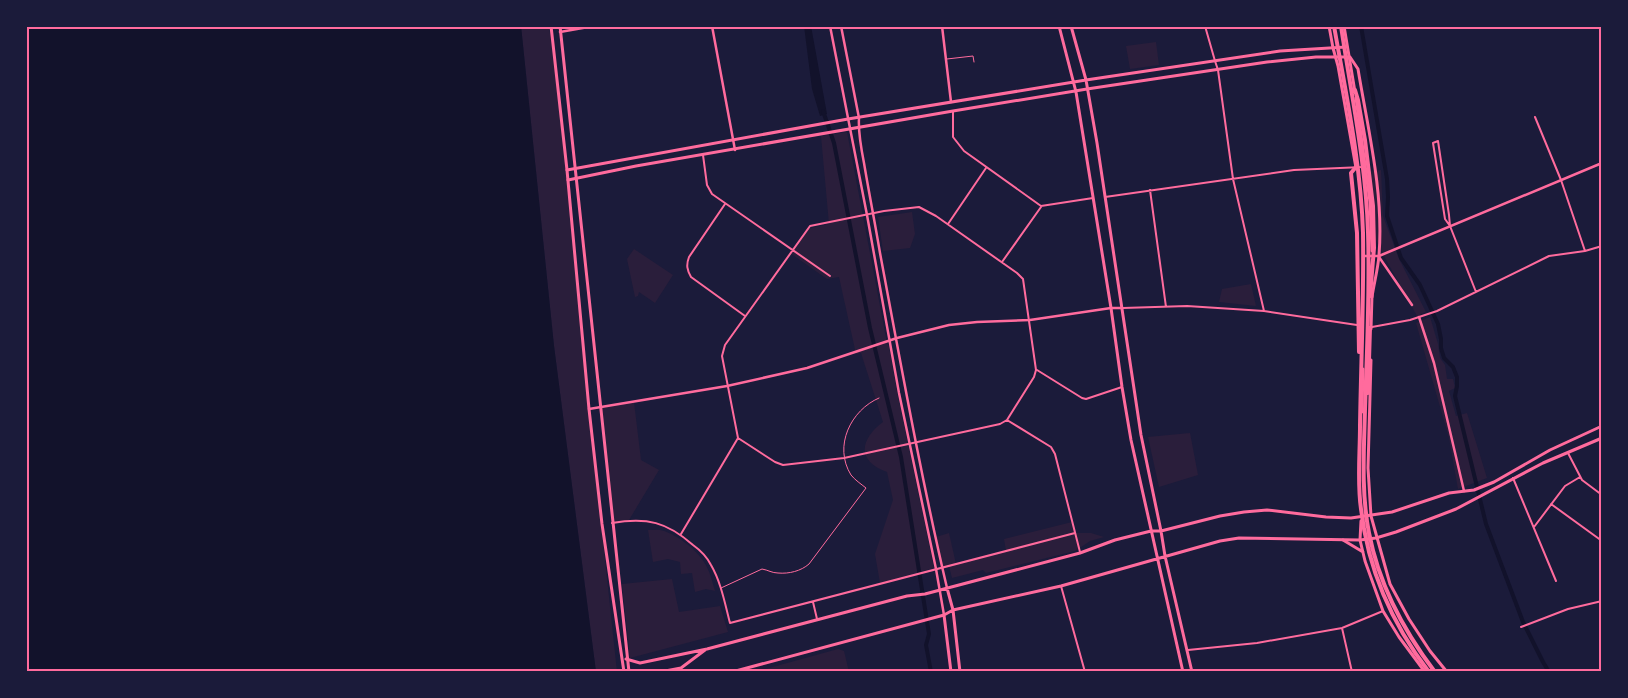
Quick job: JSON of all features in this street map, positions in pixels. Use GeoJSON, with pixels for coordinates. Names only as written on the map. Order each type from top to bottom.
{"type":"FeatureCollection","features":[{"type":"Feature","properties":{"kind":"highway"},"geometry":{"type":"LineString","coordinates":[[1334,26],[1358,169],[1362,219],[1361,510],[1369,550],[1379,585],[1404,637],[1429,672]]}},
{"type":"Feature","properties":{"kind":"highway"},"geometry":{"type":"LineString","coordinates":[[1343,26],[1367,206],[1368,265],[1364,474],[1366,509],[1375,557],[1382,580],[1402,624],[1435,672]]}},
{"type":"Feature","properties":{"kind":"highway"},"geometry":{"type":"LineString","coordinates":[[1355,90],[1366,140],[1373,206],[1374,239],[1370,297],[1369,385],[1366,408]]}},
{"type":"Feature","properties":{"kind":"highway"},"geometry":{"type":"LineString","coordinates":[[1356,167],[1351,173],[1357,224],[1358,422],[1360,437]]}},
{"type":"Feature","properties":{"kind":"main road"},"geometry":{"type":"LineString","coordinates":[[551,26],[568,180],[589,409],[602,524],[624,672]]}},
{"type":"Feature","properties":{"kind":"main road"},"geometry":{"type":"LineString","coordinates":[[560,26],[626,659],[629,672]]}},
{"type":"Feature","properties":{"kind":"main road"},"geometry":{"type":"LineString","coordinates":[[1059,26],[1076,92],[1131,440],[1183,672]]}},
{"type":"Feature","properties":{"kind":"main road"},"geometry":{"type":"LineString","coordinates":[[1071,26],[1086,80],[1140,435],[1162,531],[1165,556],[1192,672]]}},
{"type":"Feature","properties":{"kind":"main road"},"geometry":{"type":"LineString","coordinates":[[1329,26],[1361,194],[1364,256],[1364,326],[1358,470],[1358,497],[1362,517],[1360,540],[1383,611],[1398,637],[1425,672]]}},
{"type":"Feature","properties":{"kind":"main road"},"geometry":{"type":"LineString","coordinates":[[1343,26],[1355,90],[1371,218],[1372,298],[1368,468],[1371,516],[1390,584],[1409,619],[1430,651],[1447,672]]}},
{"type":"Feature","properties":{"kind":"main road"},"geometry":{"type":"LineString","coordinates":[[567,170],[848,119],[1086,80],[1280,52],[1347,47]]}},
{"type":"Feature","properties":{"kind":"main road"},"geometry":{"type":"LineString","coordinates":[[568,180],[827,133],[1087,89],[1267,62],[1316,57],[1350,57]]}},
{"type":"Feature","properties":{"kind":"main road"},"geometry":{"type":"LineString","coordinates":[[1350,57],[1358,69],[1374,166],[1379,221],[1379,256],[1372,298]]}},
{"type":"Feature","properties":{"kind":"main road"},"geometry":{"type":"LineString","coordinates":[[626,659],[640,663],[707,648],[907,596],[921,595],[1080,554],[1115,540],[1150,531],[1162,531],[1220,516],[1267,510],[1326,517],[1362,517],[1392,512],[1449,493],[1474,490],[1494,482],[1550,450],[1602,426]]}},
{"type":"Feature","properties":{"kind":"main road"},"geometry":{"type":"LineString","coordinates":[[732,672],[930,619],[953,610],[1061,586],[1220,541],[1238,538],[1360,540],[1376,538],[1456,509],[1543,463],[1602,438]]}},
{"type":"Feature","properties":{"kind":"main road"},"geometry":{"type":"LineString","coordinates":[[1343,540],[1363,552]]}},
{"type":"Feature","properties":{"kind":"main road"},"geometry":{"type":"LineString","coordinates":[[947,588],[953,610],[960,672]]}},
{"type":"Feature","properties":{"kind":"main road"},"geometry":{"type":"LineString","coordinates":[[944,615],[951,672]]}},
{"type":"Feature","properties":{"kind":"main road"},"geometry":{"type":"LineString","coordinates":[[660,672],[681,668],[707,648]]}},
{"type":"Feature","properties":{"kind":"street"},"geometry":{"type":"LineString","coordinates":[[560,32],[594,26]]}},
{"type":"Feature","properties":{"kind":"street"},"geometry":{"type":"LineString","coordinates":[[712,26],[735,150]]}},
{"type":"Feature","properties":{"kind":"street"},"geometry":{"type":"LineString","coordinates":[[830,26],[899,393],[944,615]]}},
{"type":"Feature","properties":{"kind":"street"},"geometry":{"type":"LineString","coordinates":[[841,26],[859,118],[858,128],[873,214],[917,443],[926,500],[947,588]]}},
{"type":"Feature","properties":{"kind":"street"},"geometry":{"type":"LineString","coordinates":[[942,26],[951,103]]}},
{"type":"Feature","properties":{"kind":"street"},"geometry":{"type":"LineString","coordinates":[[1205,26],[1218,70],[1233,179],[1264,311]]}},
{"type":"Feature","properties":{"kind":"street"},"geometry":{"type":"LineString","coordinates":[[953,111],[953,137],[964,151],[1041,206],[1093,198]]}},
{"type":"Feature","properties":{"kind":"street"},"geometry":{"type":"LineString","coordinates":[[1534,117],[1561,180],[1585,251]]}},
{"type":"Feature","properties":{"kind":"street"},"geometry":{"type":"LineString","coordinates":[[1450,226],[1450,215],[1438,141],[1434,143],[1445,219],[1450,226],[1476,292]]}},
{"type":"Feature","properties":{"kind":"street"},"geometry":{"type":"LineString","coordinates":[[703,155],[707,185],[712,194],[830,276]]}},
{"type":"Feature","properties":{"kind":"street"},"geometry":{"type":"LineString","coordinates":[[1364,256],[1379,256],[1602,163]]}},
{"type":"Feature","properties":{"kind":"street"},"geometry":{"type":"LineString","coordinates":[[1105,197],[1294,170],[1374,166]]}},
{"type":"Feature","properties":{"kind":"street"},"geometry":{"type":"LineString","coordinates":[[948,224],[986,168]]}},
{"type":"Feature","properties":{"kind":"street"},"geometry":{"type":"LineString","coordinates":[[1150,190],[1166,306]]}},
{"type":"Feature","properties":{"kind":"street"},"geometry":{"type":"LineString","coordinates":[[726,204],[686,264],[691,277],[746,316]]}},
{"type":"Feature","properties":{"kind":"street"},"geometry":{"type":"LineString","coordinates":[[1002,262],[1041,206]]}},
{"type":"Feature","properties":{"kind":"street"},"geometry":{"type":"LineString","coordinates":[[681,534],[738,438],[722,356],[725,345],[810,226],[900,208],[919,207],[948,224],[1017,273],[1023,280],[1036,370],[1034,377],[1007,420],[1000,424],[844,458],[783,465],[775,462],[738,438]]}},
{"type":"Feature","properties":{"kind":"street"},"geometry":{"type":"LineString","coordinates":[[1371,327],[1410,320],[1428,314],[1549,256],[1585,251],[1602,246]]}},
{"type":"Feature","properties":{"kind":"street"},"geometry":{"type":"LineString","coordinates":[[1379,256],[1412,305]]}},
{"type":"Feature","properties":{"kind":"street"},"geometry":{"type":"LineString","coordinates":[[589,409],[728,386],[807,368],[890,342],[897,338],[949,325],[977,322],[1030,320],[1111,308],[1187,306],[1264,311],[1364,326]]}},
{"type":"Feature","properties":{"kind":"street"},"geometry":{"type":"LineString","coordinates":[[1419,317],[1434,363],[1464,491]]}},
{"type":"Feature","properties":{"kind":"street"},"geometry":{"type":"LineString","coordinates":[[1036,370],[1086,399],[1122,387]]}},
{"type":"Feature","properties":{"kind":"street"},"geometry":{"type":"LineString","coordinates":[[1007,420],[1051,448],[1055,454],[1080,554]]}},
{"type":"Feature","properties":{"kind":"street"},"geometry":{"type":"LineString","coordinates":[[1568,452],[1582,480],[1602,495]]}},
{"type":"Feature","properties":{"kind":"street"},"geometry":{"type":"LineString","coordinates":[[1534,527],[1565,486],[1580,477]]}},
{"type":"Feature","properties":{"kind":"street"},"geometry":{"type":"LineString","coordinates":[[1513,478],[1556,581]]}},
{"type":"Feature","properties":{"kind":"street"},"geometry":{"type":"LineString","coordinates":[[1551,504],[1602,541]]}},
{"type":"Feature","properties":{"kind":"street"},"geometry":{"type":"LineString","coordinates":[[612,523],[629,520],[662,524],[681,534],[701,551],[711,564],[730,623],[1075,533]]}},
{"type":"Feature","properties":{"kind":"street"},"geometry":{"type":"LineString","coordinates":[[1061,586],[1085,672]]}},
{"type":"Feature","properties":{"kind":"street"},"geometry":{"type":"LineString","coordinates":[[1521,627],[1568,609],[1602,601]]}},
{"type":"Feature","properties":{"kind":"street"},"geometry":{"type":"LineString","coordinates":[[813,602],[817,619]]}},
{"type":"Feature","properties":{"kind":"street"},"geometry":{"type":"LineString","coordinates":[[1188,650],[1257,643],[1342,628],[1383,611]]}},
{"type":"Feature","properties":{"kind":"street"},"geometry":{"type":"LineString","coordinates":[[1342,628],[1352,672]]}},
{"type":"Feature","properties":{"kind":"lane"},"geometry":{"type":"LineString","coordinates":[[946,59],[973,56],[974,62]]}},
{"type":"Feature","properties":{"kind":"lane"},"geometry":{"type":"LineString","coordinates":[[720,588],[762,569],[783,573],[802,570],[809,564],[866,488],[851,475],[844,458],[846,430],[860,410],[869,402],[879,398]]}},
{"type":"Feature","properties":{"kind":"shaded area"},"geometry":{"type":"Polygon","coordinates":[[[26,26],[521,26],[554,346],[596,672],[26,672],[26,26]]]}},
{"type":"Feature","properties":{"kind":"shaded area"},"geometry":{"type":"Polygon","coordinates":[[[521,26],[549,26],[568,180],[589,409],[617,672],[596,672],[554,346],[521,26]]]}},
{"type":"Feature","properties":{"kind":"shaded area"},"geometry":{"type":"Polygon","coordinates":[[[804,26],[811,26],[827,114],[820,116],[812,89],[804,26]]]}},
{"type":"Feature","properties":{"kind":"shaded area"},"geometry":{"type":"Polygon","coordinates":[[[1156,42],[1159,65],[1130,69],[1126,46],[1156,42]]]}},
{"type":"Feature","properties":{"kind":"shaded area"},"geometry":{"type":"Polygon","coordinates":[[[847,132],[887,343],[934,568],[880,583],[875,554],[893,500],[887,472],[870,462],[866,456],[865,449],[870,435],[883,422],[861,353],[856,354],[839,277],[827,279],[790,253],[807,229],[829,224],[821,136],[847,132]]]}},
{"type":"Feature","properties":{"kind":"shaded area"},"geometry":{"type":"Polygon","coordinates":[[[1381,170],[1383,216],[1399,259],[1426,312],[1417,316],[1373,234],[1366,172],[1381,170]]]}},
{"type":"Feature","properties":{"kind":"shaded area"},"geometry":{"type":"Polygon","coordinates":[[[912,212],[915,234],[910,248],[883,251],[878,217],[912,212]]]}},
{"type":"Feature","properties":{"kind":"shaded area"},"geometry":{"type":"Polygon","coordinates":[[[634,249],[673,275],[655,303],[639,292],[638,296],[635,297],[627,259],[634,249]]]}},
{"type":"Feature","properties":{"kind":"shaded area"},"geometry":{"type":"Polygon","coordinates":[[[1251,284],[1256,306],[1219,302],[1222,289],[1251,284]]]}},
{"type":"Feature","properties":{"kind":"shaded area"},"geometry":{"type":"Polygon","coordinates":[[[1430,317],[1440,358],[1445,365],[1447,379],[1453,379],[1455,388],[1449,391],[1456,416],[1467,413],[1487,478],[1458,489],[1449,438],[1416,323],[1430,317]]]}},
{"type":"Feature","properties":{"kind":"shaded area"},"geometry":{"type":"Polygon","coordinates":[[[634,402],[641,460],[659,470],[629,520],[612,523],[601,408],[634,402]]]}},
{"type":"Feature","properties":{"kind":"shaded area"},"geometry":{"type":"Polygon","coordinates":[[[1190,433],[1198,475],[1159,487],[1148,437],[1190,433]]]}},
{"type":"Feature","properties":{"kind":"shaded area"},"geometry":{"type":"Polygon","coordinates":[[[1072,522],[1075,533],[1091,533],[1104,537],[1090,541],[1075,551],[986,573],[983,570],[952,578],[949,566],[942,568],[936,537],[949,533],[956,564],[1006,551],[1004,539],[1072,522]]]}},
{"type":"Feature","properties":{"kind":"shaded area"},"geometry":{"type":"Polygon","coordinates":[[[648,530],[669,533],[692,548],[706,565],[715,591],[706,589],[695,592],[692,573],[681,574],[680,562],[668,559],[653,562],[648,530]]]}},
{"type":"Feature","properties":{"kind":"shaded area"},"geometry":{"type":"Polygon","coordinates":[[[672,579],[679,612],[720,606],[728,632],[630,658],[622,584],[672,579]]]}},
{"type":"Feature","properties":{"kind":"shaded area"},"geometry":{"type":"Polygon","coordinates":[[[838,649],[844,651],[849,672],[755,672],[838,649]]]}},
{"type":"Feature","properties":{"kind":"waterway"},"geometry":{"type":"LineString","coordinates":[[1361,26],[1387,179],[1387,216],[1401,258],[1420,285],[1438,324],[1444,358],[1453,367],[1457,377],[1455,396],[1486,524],[1523,622],[1549,672]]}},
{"type":"Feature","properties":{"kind":"waterway"},"geometry":{"type":"LineString","coordinates":[[823,111],[834,143],[870,328],[901,457],[929,634],[926,645],[931,672]]}}]}
